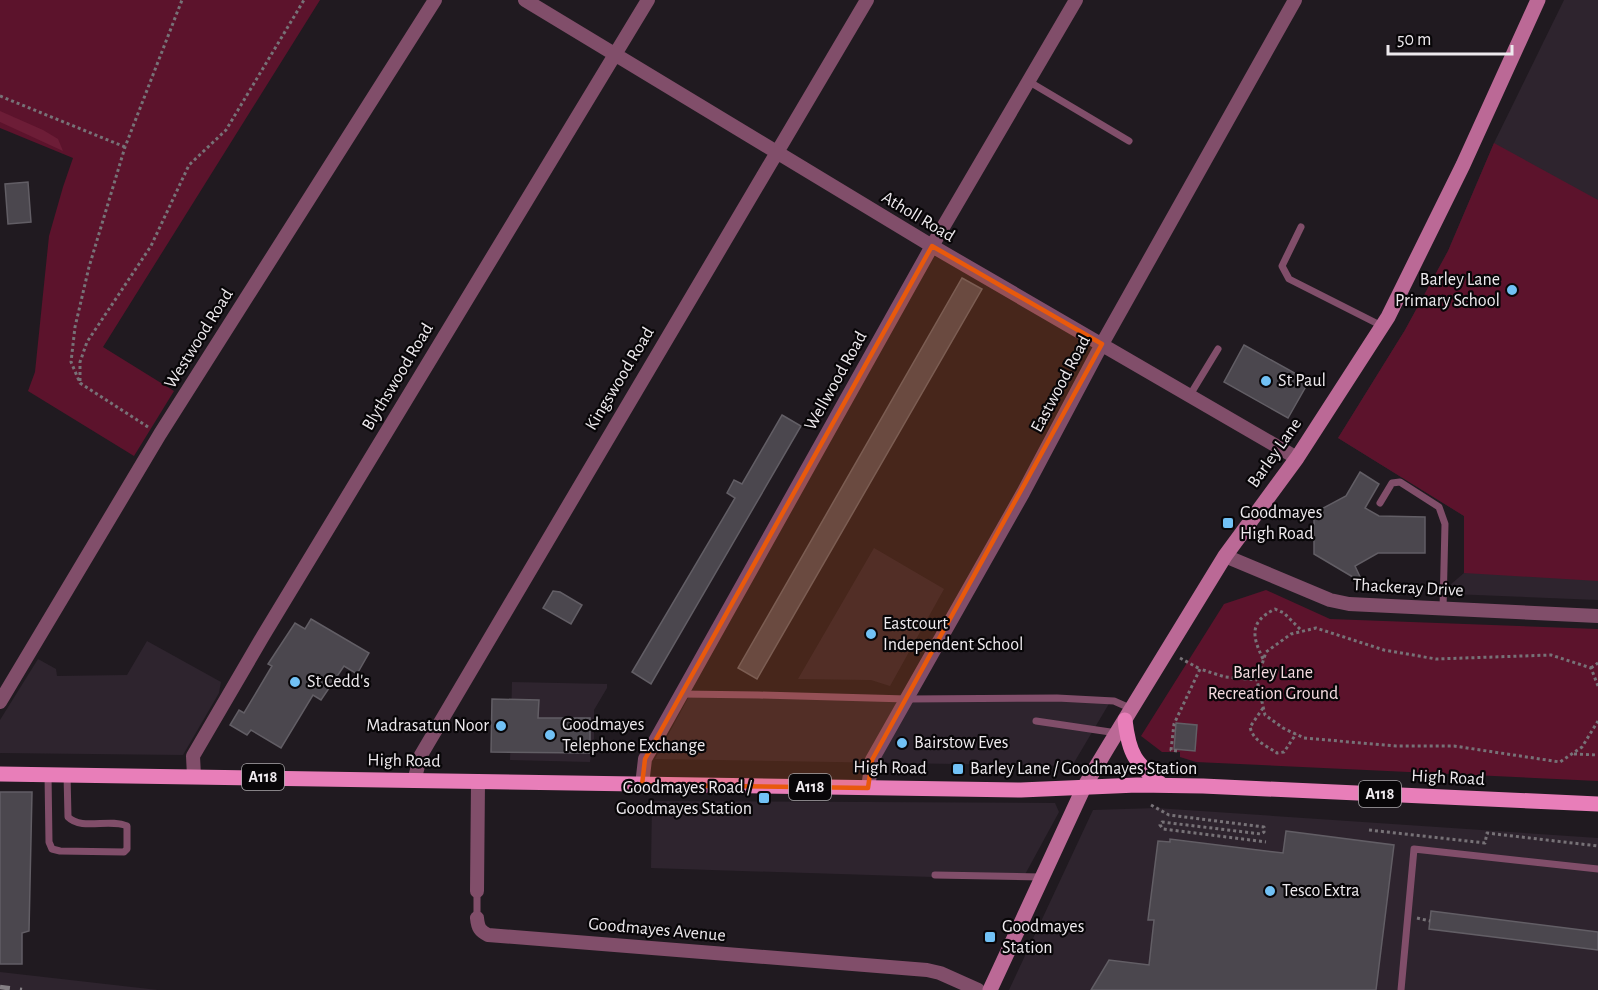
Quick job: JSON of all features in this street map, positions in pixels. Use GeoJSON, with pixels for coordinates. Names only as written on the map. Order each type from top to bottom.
{"type":"FeatureCollection","features":[{"type":"Feature","properties":{"kind":"main road","name":"Barley Lane"},"geometry":{"type":"LineString","coordinates":[[990,990],[1084,787],[1225,556],[1297,458],[1382,326],[1462,165],[1538,0]]}},
{"type":"Feature","properties":{"kind":"main road"},"geometry":{"type":"LineString","coordinates":[[1124,721],[1133,756],[1142,768],[1162,785]]}},
{"type":"Feature","properties":{"kind":"main road","name":"High Road"},"geometry":{"type":"LineString","coordinates":[[0,774],[1021,790],[1162,785],[1598,804]]}},
{"type":"Feature","properties":{"kind":"street","name":"Westwood Road"},"geometry":{"type":"LineString","coordinates":[[0,702],[160,434],[435,0]]}},
{"type":"Feature","properties":{"kind":"street","name":"Atholl Road"},"geometry":{"type":"LineString","coordinates":[[525,0],[775,153],[1297,458]]}},
{"type":"Feature","properties":{"kind":"street","name":"Blythswood Road"},"geometry":{"type":"LineString","coordinates":[[194,776],[196,751],[263,636],[648,0]]}},
{"type":"Feature","properties":{"kind":"street","name":"Kingswood Road"},"geometry":{"type":"LineString","coordinates":[[414,781],[421,755],[867,0]]}},
{"type":"Feature","properties":{"kind":"street","name":"Wellwood Road"},"geometry":{"type":"LineString","coordinates":[[642,785],[645,759],[932,246],[1076,0]]}},
{"type":"Feature","properties":{"kind":"street","name":"Eastwood Road"},"geometry":{"type":"LineString","coordinates":[[868,788],[872,760],[1023,493],[1102,344],[1295,0]]}},
{"type":"Feature","properties":{"kind":"street","name":"Thackeray Drive"},"geometry":{"type":"LineString","coordinates":[[1225,556],[1330,600],[1348,604],[1598,616]]}},
{"type":"Feature","properties":{"kind":"street","name":"Goodmayes Avenue"},"geometry":{"type":"LineString","coordinates":[[477,891],[478,782]]}},
{"type":"Feature","properties":{"kind":"street","name":"Goodmayes Avenue"},"geometry":{"type":"LineString","coordinates":[[477,918],[477,926],[489,935],[927,970],[940,973],[978,990]]}},
{"type":"Feature","properties":{"kind":"lane"},"geometry":{"type":"LineString","coordinates":[[1028,81],[1129,141]]}},
{"type":"Feature","properties":{"kind":"lane"},"geometry":{"type":"LineString","coordinates":[[1301,227],[1282,266],[1288,279],[1382,326]]}},
{"type":"Feature","properties":{"kind":"lane"},"geometry":{"type":"LineString","coordinates":[[1190,395],[1218,349]]}},
{"type":"Feature","properties":{"kind":"lane"},"geometry":{"type":"LineString","coordinates":[[1380,504],[1392,483],[1400,482],[1438,507],[1445,524],[1443,609]]}},
{"type":"Feature","properties":{"kind":"lane"},"geometry":{"type":"LineString","coordinates":[[681,694],[907,699],[1102,699],[1114,701],[1124,721],[1036,721]]}},
{"type":"Feature","properties":{"kind":"lane"},"geometry":{"type":"LineString","coordinates":[[48,774],[49,842],[52,849],[124,852],[127,849],[127,826],[120,823],[81,823],[70,820],[68,817],[67,774]]}},
{"type":"Feature","properties":{"kind":"lane"},"geometry":{"type":"LineString","coordinates":[[1401,990],[1414,849],[1598,869]]}},
{"type":"Feature","properties":{"kind":"lane"},"geometry":{"type":"LineString","coordinates":[[935,875],[1042,877]]}},
{"type":"Feature","properties":{"kind":"lane","name":"Goodmayes Avenue"},"geometry":{"type":"LineString","coordinates":[[477,891],[477,918]]}},
{"type":"Feature","properties":{"kind":"path"},"geometry":{"type":"LineString","coordinates":[[160,434],[80,383],[71,362],[75,327],[90,267],[125,147],[182,0]]}},
{"type":"Feature","properties":{"kind":"path"},"geometry":{"type":"LineString","coordinates":[[80,383],[80,362],[87,342],[151,246],[189,165],[226,130],[304,0]]}},
{"type":"Feature","properties":{"kind":"path"},"geometry":{"type":"LineString","coordinates":[[0,96],[125,147]]}},
{"type":"Feature","properties":{"kind":"path"},"geometry":{"type":"LineString","coordinates":[[1263,659],[1255,642],[1255,625],[1264,614],[1275,609],[1284,613],[1302,631]]}},
{"type":"Feature","properties":{"kind":"path"},"geometry":{"type":"LineString","coordinates":[[1591,668],[1551,655],[1436,658],[1384,650],[1316,628],[1291,634],[1266,652],[1257,680],[1265,714],[1283,728],[1305,738],[1373,744],[1454,746],[1560,762],[1582,747],[1598,722]]}},
{"type":"Feature","properties":{"kind":"path"},"geometry":{"type":"LineString","coordinates":[[1167,651],[1200,669],[1225,677],[1257,680]]}},
{"type":"Feature","properties":{"kind":"path"},"geometry":{"type":"LineString","coordinates":[[1591,668],[1598,663]]}},
{"type":"Feature","properties":{"kind":"path"},"geometry":{"type":"LineString","coordinates":[[1591,668],[1598,686]]}},
{"type":"Feature","properties":{"kind":"path"},"geometry":{"type":"LineString","coordinates":[[1177,751],[1171,750],[1174,724],[1200,669]]}},
{"type":"Feature","properties":{"kind":"path"},"geometry":{"type":"LineString","coordinates":[[1263,708],[1251,727],[1252,734],[1258,740],[1277,753],[1284,752],[1296,734]]}},
{"type":"Feature","properties":{"kind":"path"},"geometry":{"type":"LineString","coordinates":[[1572,754],[1598,755]]}},
{"type":"Feature","properties":{"kind":"path"},"geometry":{"type":"LineString","coordinates":[[1151,805],[1169,815],[1264,827],[1264,832],[1261,834],[1162,822],[1160,825],[1163,829],[1266,842]]}},
{"type":"Feature","properties":{"kind":"path"},"geometry":{"type":"LineString","coordinates":[[1369,830],[1485,843],[1487,833],[1598,846]]}},
{"type":"Feature","properties":{"kind":"path"},"geometry":{"type":"LineString","coordinates":[[1415,918],[1430,921]]}},
{"type":"Feature","properties":{"kind":"highlighted area"},"geometry":{"type":"Polygon","coordinates":[[[932,246],[1102,344],[872,760],[868,788],[642,785],[645,759],[932,246]]]}},
{"type":"Feature","properties":{"kind":"shaded area","name":"Barley Lane Primary School"},"geometry":{"type":"Polygon","coordinates":[[[1564,0],[1598,0],[1598,600],[1452,594],[1449,589],[1450,585],[1464,573],[1464,516],[1338,438],[1405,330],[1448,251],[1494,143],[1564,0]]]}},
{"type":"Feature","properties":{"kind":"shaded area"},"geometry":{"type":"Polygon","coordinates":[[[0,111],[58,139],[63,151],[0,122],[0,111]]]}},
{"type":"Feature","properties":{"kind":"shaded area","name":"Eastcourt Independent School"},"geometry":{"type":"Polygon","coordinates":[[[874,548],[944,589],[890,686],[871,680],[798,679],[874,548]]]}},
{"type":"Feature","properties":{"kind":"shaded area"},"geometry":{"type":"Polygon","coordinates":[[[147,641],[221,682],[219,693],[183,755],[0,753],[0,720],[38,659],[56,669],[57,676],[127,675],[147,641]]]}},
{"type":"Feature","properties":{"kind":"shaded area"},"geometry":{"type":"Polygon","coordinates":[[[512,682],[607,684],[594,710],[594,754],[591,754],[590,762],[510,760],[512,682]]]}},
{"type":"Feature","properties":{"kind":"shaded area"},"geometry":{"type":"Polygon","coordinates":[[[692,691],[1110,702],[1072,766],[655,759],[692,691]]]}},
{"type":"Feature","properties":{"kind":"shaded area"},"geometry":{"type":"Polygon","coordinates":[[[652,801],[1055,803],[1059,812],[1022,880],[651,868],[652,801]]]}},
{"type":"Feature","properties":{"kind":"shaded area"},"geometry":{"type":"Polygon","coordinates":[[[1156,808],[1598,838],[1598,990],[1009,990],[1093,810],[1156,808]]]}},
{"type":"Feature","properties":{"kind":"shaded area"},"geometry":{"type":"Polygon","coordinates":[[[0,972],[158,990],[0,990],[0,972]]]}},
{"type":"Feature","properties":{"kind":"green space"},"geometry":{"type":"Polygon","coordinates":[[[0,0],[320,0],[103,347],[174,391],[134,456],[28,391],[35,372],[49,236],[73,158],[0,128],[0,0]]]}},
{"type":"Feature","properties":{"kind":"green space","name":"Barley Lane Primary School"},"geometry":{"type":"Polygon","coordinates":[[[1494,143],[1598,200],[1598,581],[1464,573],[1464,516],[1338,438],[1405,330],[1448,251],[1494,143]]]}},
{"type":"Feature","properties":{"kind":"green space","name":"Barley Lane Recreation Ground"},"geometry":{"type":"Polygon","coordinates":[[[1266,590],[1330,619],[1598,629],[1598,781],[1196,762],[1180,757],[1180,752],[1162,752],[1141,736],[1224,604],[1266,590]]]}},
{"type":"Feature","properties":{"kind":"building"},"geometry":{"type":"Polygon","coordinates":[[[28,182],[31,222],[8,224],[5,184],[28,182]]]}},
{"type":"Feature","properties":{"kind":"building"},"geometry":{"type":"Polygon","coordinates":[[[962,278],[982,289],[757,679],[738,668],[962,278]]]}},
{"type":"Feature","properties":{"kind":"building","name":"St Paul"},"geometry":{"type":"Polygon","coordinates":[[[1244,345],[1309,381],[1288,418],[1224,382],[1244,345]]]}},
{"type":"Feature","properties":{"kind":"building"},"geometry":{"type":"Polygon","coordinates":[[[782,415],[801,426],[651,684],[632,672],[735,498],[727,493],[734,480],[742,484],[782,415]]]}},
{"type":"Feature","properties":{"kind":"building"},"geometry":{"type":"Polygon","coordinates":[[[1360,472],[1379,484],[1365,508],[1379,516],[1425,517],[1425,553],[1378,553],[1355,566],[1363,583],[1314,554],[1314,513],[1346,496],[1360,472]]]}},
{"type":"Feature","properties":{"kind":"building"},"geometry":{"type":"Polygon","coordinates":[[[553,591],[560,592],[582,605],[571,624],[543,608],[553,591]]]}},
{"type":"Feature","properties":{"kind":"building","name":"St Cedd's"},"geometry":{"type":"Polygon","coordinates":[[[311,619],[369,653],[357,674],[344,666],[321,700],[313,695],[281,748],[251,730],[247,735],[230,725],[239,710],[244,713],[272,666],[268,664],[295,623],[305,629],[311,619]]]}},
{"type":"Feature","properties":{"kind":"building","name":"Goodmayes Telephone Exchange"},"geometry":{"type":"Polygon","coordinates":[[[492,699],[539,700],[538,718],[590,718],[590,753],[491,752],[492,699]]]}},
{"type":"Feature","properties":{"kind":"building"},"geometry":{"type":"Polygon","coordinates":[[[1176,723],[1197,725],[1195,751],[1174,749],[1176,723]]]}},
{"type":"Feature","properties":{"kind":"building"},"geometry":{"type":"Polygon","coordinates":[[[0,792],[32,792],[29,931],[22,933],[22,964],[0,964],[0,792]]]}},
{"type":"Feature","properties":{"kind":"building","name":"Tesco Extra"},"geometry":{"type":"Polygon","coordinates":[[[1286,831],[1394,845],[1376,990],[1091,990],[1109,960],[1149,965],[1154,920],[1148,920],[1158,841],[1170,842],[1170,839],[1283,853],[1286,831]]]}},
{"type":"Feature","properties":{"kind":"building"},"geometry":{"type":"Polygon","coordinates":[[[1431,911],[1598,932],[1598,950],[1429,929],[1431,911]]]}},
{"type":"Feature","properties":{"kind":"railway"},"geometry":{"type":"LineString","coordinates":[[0,987],[22,990]]}},
{"type":"Feature","properties":{"kind":"place","name":"Barley Lane Primary School"},"geometry":{"type":"Point","coordinates":[1512,290]}},
{"type":"Feature","properties":{"kind":"place","name":"St Paul"},"geometry":{"type":"Point","coordinates":[1266,381]}},
{"type":"Feature","properties":{"kind":"place","name":"Goodmayes High Road"},"geometry":{"type":"Point","coordinates":[1228,523]}},
{"type":"Feature","properties":{"kind":"place","name":"Eastcourt Independent School"},"geometry":{"type":"Point","coordinates":[871,634]}},
{"type":"Feature","properties":{"kind":"place","name":"St Cedd's"},"geometry":{"type":"Point","coordinates":[295,682]}},
{"type":"Feature","properties":{"kind":"place","name":"Madrasatun Noor"},"geometry":{"type":"Point","coordinates":[501,726]}},
{"type":"Feature","properties":{"kind":"place","name":"Goodmayes Telephone Exchange"},"geometry":{"type":"Point","coordinates":[550,735]}},
{"type":"Feature","properties":{"kind":"place","name":"Bairstow Eves"},"geometry":{"type":"Point","coordinates":[902,743]}},
{"type":"Feature","properties":{"kind":"place","name":"Barley Lane / Goodmayes Station"},"geometry":{"type":"Point","coordinates":[958,769]}},
{"type":"Feature","properties":{"kind":"place","name":"Goodmayes Road / Goodmayes Station"},"geometry":{"type":"Point","coordinates":[764,798]}},
{"type":"Feature","properties":{"kind":"place","name":"Tesco Extra"},"geometry":{"type":"Point","coordinates":[1270,891]}},
{"type":"Feature","properties":{"kind":"place","name":"Goodmayes Station"},"geometry":{"type":"Point","coordinates":[990,937]}}]}
